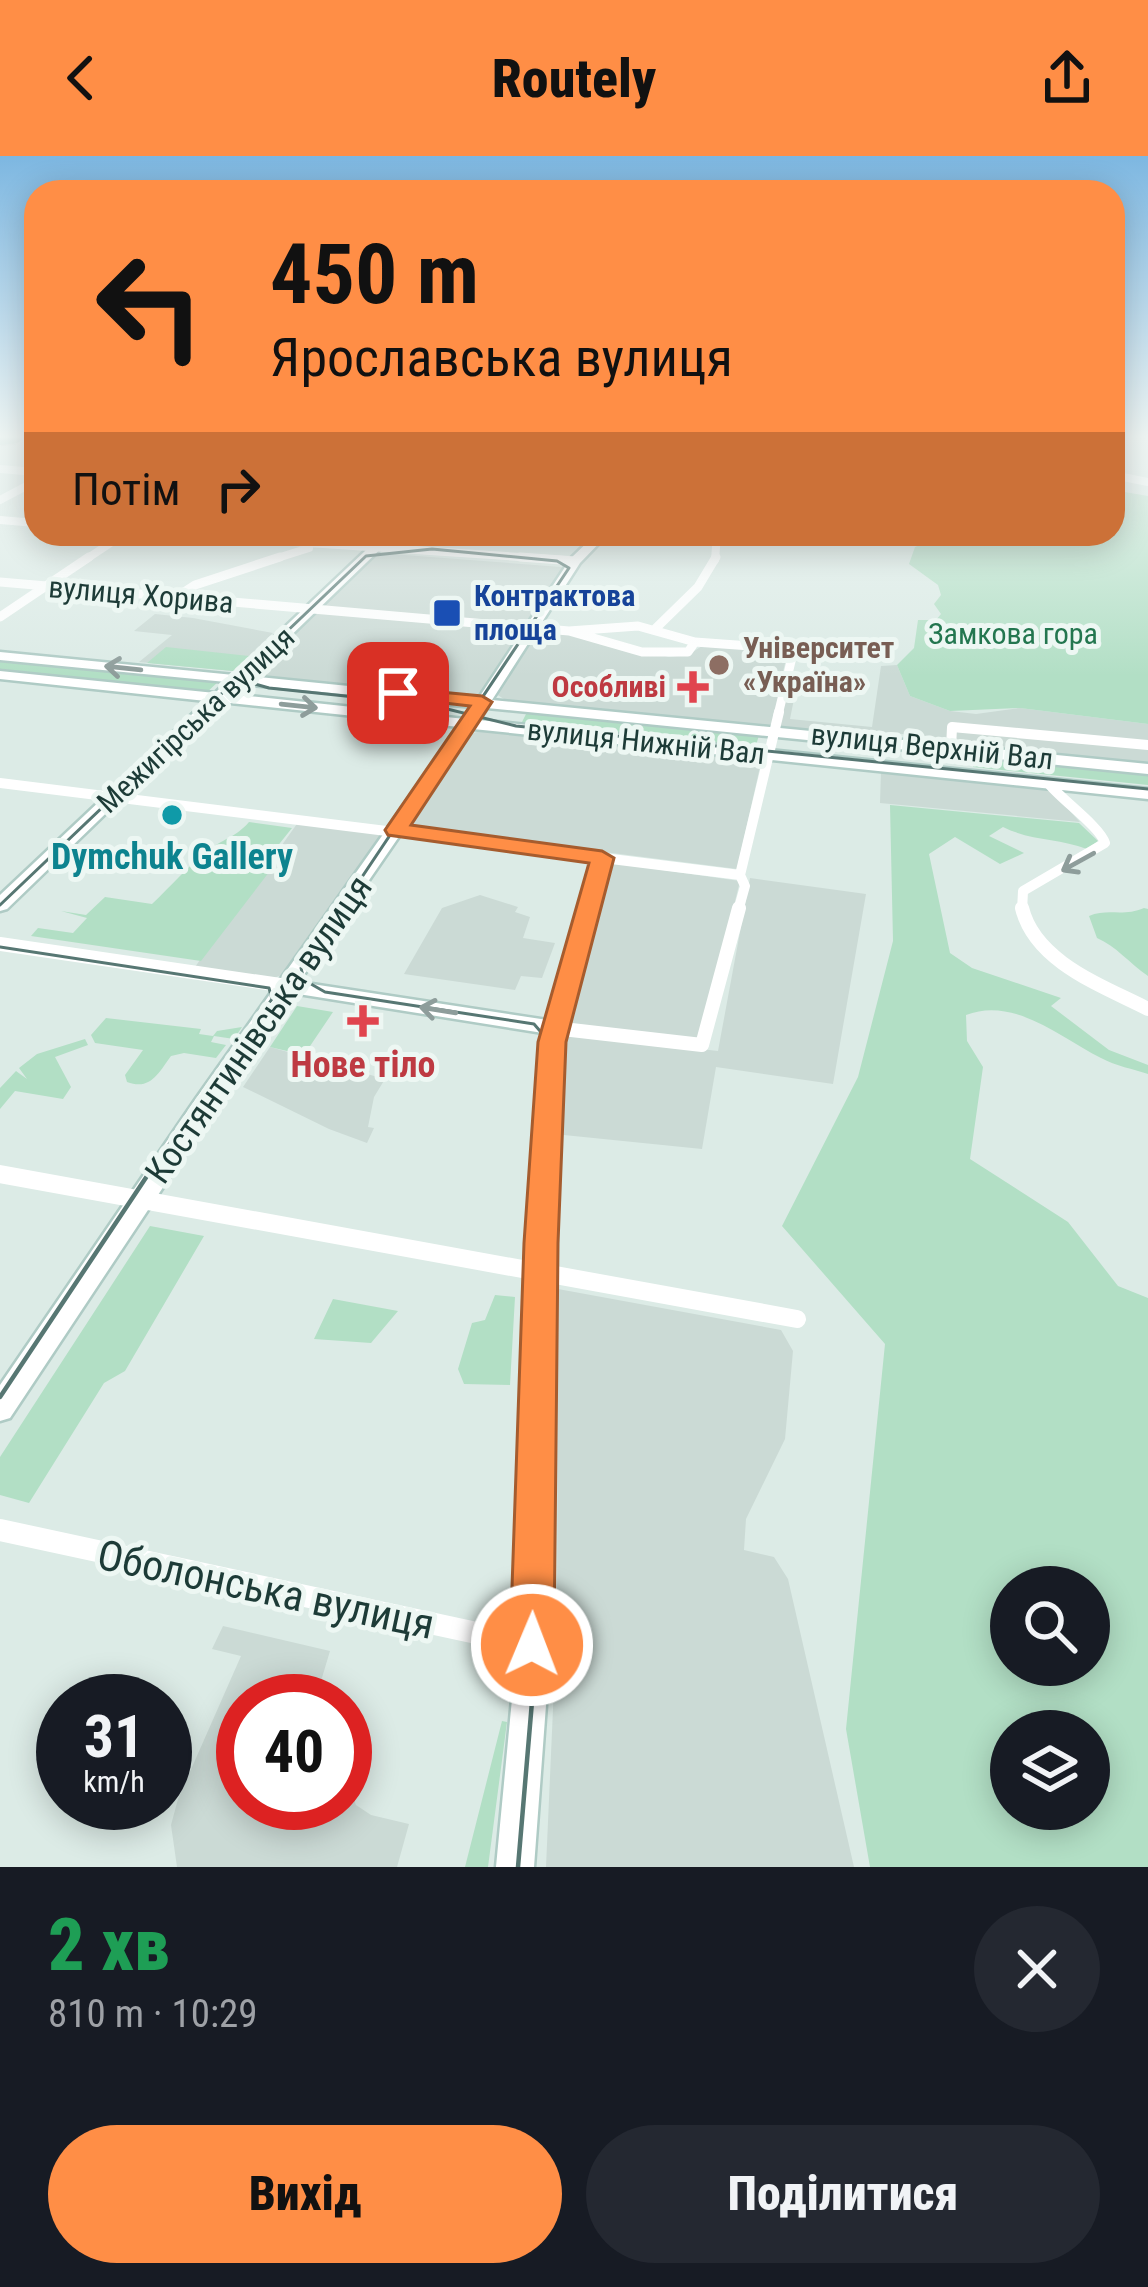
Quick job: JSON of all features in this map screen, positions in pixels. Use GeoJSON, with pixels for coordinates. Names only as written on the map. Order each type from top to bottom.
{"type":"FeatureCollection","features":[{"type":"Feature","properties":{"kind":"main road","name":"Межигірська вулиця"},"geometry":{"type":"LineString","coordinates":[[0,905],[378,546]]}},
{"type":"Feature","properties":{"kind":"main road","name":"Костянтинівська вулиця"},"geometry":{"type":"LineString","coordinates":[[0,1408],[588,546]]}},
{"type":"Feature","properties":{"kind":"main road","name":"вулиця Верхній Вал"},"geometry":{"type":"LineString","coordinates":[[0,656],[1148,769]]}},
{"type":"Feature","properties":{"kind":"main road","name":"вулиця Нижній Вал"},"geometry":{"type":"LineString","coordinates":[[0,675],[1148,794]]}},
{"type":"Feature","properties":{"kind":"main road"},"geometry":{"type":"LineString","coordinates":[[287,986],[554,1028],[540,1274],[532,1645],[514,1867]]}},
{"type":"Feature","properties":{"kind":"street"},"geometry":{"type":"LineString","coordinates":[[0,617],[106,546]]}},
{"type":"Feature","properties":{"kind":"street"},"geometry":{"type":"LineString","coordinates":[[176,598],[192,586],[311,546]]}},
{"type":"Feature","properties":{"kind":"street"},"geometry":{"type":"LineString","coordinates":[[326,546],[575,561]]}},
{"type":"Feature","properties":{"kind":"street"},"geometry":{"type":"LineString","coordinates":[[655,629],[707,577],[718,546]]}},
{"type":"Feature","properties":{"kind":"street","name":"вулиця Хорива"},"geometry":{"type":"LineString","coordinates":[[0,582],[569,631],[630,625],[694,642],[688,652],[668,655],[569,631]]}},
{"type":"Feature","properties":{"kind":"street"},"geometry":{"type":"LineString","coordinates":[[598,639],[606,629]]}},
{"type":"Feature","properties":{"kind":"street"},"geometry":{"type":"LineString","coordinates":[[694,642],[886,656]]}},
{"type":"Feature","properties":{"kind":"street"},"geometry":{"type":"LineString","coordinates":[[602,858],[554,1028],[702,1045],[745,886],[740,875],[794,650]]}},
{"type":"Feature","properties":{"kind":"street"},"geometry":{"type":"LineString","coordinates":[[951,749],[952,727],[1148,745]]}},
{"type":"Feature","properties":{"kind":"street"},"geometry":{"type":"LineString","coordinates":[[0,783],[740,875]]}},
{"type":"Feature","properties":{"kind":"street"},"geometry":{"type":"LineString","coordinates":[[1049,784],[1074,813],[1102,832],[1105,843],[1023,891],[1020,899],[1027,920],[1041,945],[1056,958],[1148,1009]]}},
{"type":"Feature","properties":{"kind":"street"},"geometry":{"type":"LineString","coordinates":[[0,944],[287,986]]}},
{"type":"Feature","properties":{"kind":"street"},"geometry":{"type":"LineString","coordinates":[[0,1174],[797,1319]]}},
{"type":"Feature","properties":{"kind":"street","name":"Оболонська вулиця"},"geometry":{"type":"LineString","coordinates":[[0,1530],[532,1645]]}},
{"type":"Feature","properties":{"kind":"shaded area"},"geometry":{"type":"Polygon","coordinates":[[[378,553],[566,570],[476,698],[249,676],[378,553]]]}},
{"type":"Feature","properties":{"kind":"shaded area"},"geometry":{"type":"Polygon","coordinates":[[[155,614],[273,633],[233,671],[139,662],[172,635],[134,631],[155,614]]]}},
{"type":"Feature","properties":{"kind":"shaded area"},"geometry":{"type":"Polygon","coordinates":[[[534,629],[580,634],[669,657],[688,655],[702,646],[788,651],[777,697],[794,699],[790,719],[872,727],[881,666],[897,665],[910,696],[950,711],[976,714],[1020,708],[1148,724],[1148,767],[950,746],[948,739],[884,732],[882,742],[507,701],[493,692],[534,629]]]}},
{"type":"Feature","properties":{"kind":"shaded area"},"geometry":{"type":"Polygon","coordinates":[[[485,729],[762,758],[737,869],[409,827],[471,734],[485,729]]]}},
{"type":"Feature","properties":{"kind":"shaded area"},"geometry":{"type":"Polygon","coordinates":[[[881,771],[1047,786],[1080,822],[880,803],[881,771]]]}},
{"type":"Feature","properties":{"kind":"shaded area"},"geometry":{"type":"Polygon","coordinates":[[[299,821],[383,834],[287,973],[271,979],[195,967],[299,821]]]}},
{"type":"Feature","properties":{"kind":"shaded area"},"geometry":{"type":"Polygon","coordinates":[[[613,863],[740,881],[701,1039],[564,1027],[558,1021],[604,868],[613,863]]]}},
{"type":"Feature","properties":{"kind":"shaded area"},"geometry":{"type":"Polygon","coordinates":[[[750,878],[866,894],[833,1084],[716,1067],[702,1149],[554,1134],[559,1033],[718,1051],[750,878]]]}},
{"type":"Feature","properties":{"kind":"shaded area"},"geometry":{"type":"Polygon","coordinates":[[[480,895],[518,907],[515,912],[530,917],[523,938],[555,943],[542,978],[521,976],[515,990],[404,974],[442,908],[480,895]]]}},
{"type":"Feature","properties":{"kind":"shaded area"},"geometry":{"type":"Polygon","coordinates":[[[270,1047],[385,1079],[374,1097],[368,1127],[374,1128],[367,1143],[243,1087],[270,1047]]]}},
{"type":"Feature","properties":{"kind":"shaded area"},"geometry":{"type":"Polygon","coordinates":[[[558,1289],[781,1330],[793,1351],[785,1439],[746,1519],[744,1550],[774,1557],[788,1579],[854,1867],[546,1867],[557,1619],[558,1289]]]}},
{"type":"Feature","properties":{"kind":"shaded area"},"geometry":{"type":"Polygon","coordinates":[[[223,1626],[330,1651],[323,1674],[233,1674],[241,1656],[212,1649],[223,1626]]]}},
{"type":"Feature","properties":{"kind":"shaded area"},"geometry":{"type":"Polygon","coordinates":[[[216,1713],[216,1830],[372,1830],[372,1815],[409,1824],[397,1867],[177,1867],[172,1830],[192,1830],[192,1767],[216,1713]]]}},
{"type":"Feature","properties":{"kind":"green space","name":"Замкова гора"},"geometry":{"type":"Polygon","coordinates":[[[1125,517],[1148,517],[1148,724],[1020,708],[950,711],[910,696],[897,665],[914,648],[918,620],[936,620],[941,614],[934,604],[941,595],[938,585],[909,564],[915,547],[1125,546],[1125,517]]]}},
{"type":"Feature","properties":{"kind":"green space"},"geometry":{"type":"Polygon","coordinates":[[[166,647],[249,656],[233,671],[147,663],[166,647]]]}},
{"type":"Feature","properties":{"kind":"green space"},"geometry":{"type":"Polygon","coordinates":[[[0,660],[219,681],[206,693],[0,672],[0,660]]]}},
{"type":"Feature","properties":{"kind":"green space"},"geometry":{"type":"Polygon","coordinates":[[[527,712],[759,735],[755,749],[521,724],[527,712]]]}},
{"type":"Feature","properties":{"kind":"green space"},"geometry":{"type":"Polygon","coordinates":[[[973,755],[1148,774],[1148,785],[973,767],[973,755]]]}},
{"type":"Feature","properties":{"kind":"green space"},"geometry":{"type":"Polygon","coordinates":[[[890,805],[1079,823],[1098,841],[1087,849],[1003,827],[989,836],[1024,853],[1000,864],[955,837],[929,854],[950,953],[972,968],[1061,998],[1051,1006],[1109,1050],[1148,1065],[1148,1074],[1113,1063],[1019,1015],[984,1011],[966,1015],[967,1041],[983,1067],[970,1159],[1068,1222],[1118,1286],[1148,1298],[1148,1867],[870,1867],[846,1729],[885,1344],[782,1226],[858,1077],[893,941],[890,805]]]}},
{"type":"Feature","properties":{"kind":"green space"},"geometry":{"type":"Polygon","coordinates":[[[249,822],[292,828],[276,848],[286,850],[201,961],[31,936],[38,928],[73,933],[87,918],[61,911],[86,915],[105,897],[152,904],[202,855],[249,822]]]}},
{"type":"Feature","properties":{"kind":"green space"},"geometry":{"type":"Polygon","coordinates":[[[1148,909],[1148,976],[1097,938],[1089,916],[1148,909]]]}},
{"type":"Feature","properties":{"kind":"green space"},"geometry":{"type":"Polygon","coordinates":[[[297,1006],[333,1012],[304,1055],[270,1047],[297,1006]]]}},
{"type":"Feature","properties":{"kind":"green space"},"geometry":{"type":"Polygon","coordinates":[[[106,1018],[201,1029],[199,1034],[213,1036],[242,1027],[234,1039],[214,1036],[211,1042],[226,1045],[216,1058],[171,1056],[154,1078],[135,1084],[127,1082],[125,1075],[143,1050],[95,1043],[91,1035],[106,1018]]]}},
{"type":"Feature","properties":{"kind":"green space"},"geometry":{"type":"Polygon","coordinates":[[[85,1039],[88,1045],[55,1057],[71,1087],[63,1099],[15,1091],[0,1109],[0,1088],[16,1071],[27,1079],[19,1068],[37,1054],[85,1039]]]}},
{"type":"Feature","properties":{"kind":"green space"},"geometry":{"type":"Polygon","coordinates":[[[150,1226],[204,1236],[125,1371],[104,1383],[29,1503],[0,1495],[0,1457],[150,1226]]]}},
{"type":"Feature","properties":{"kind":"green space"},"geometry":{"type":"Polygon","coordinates":[[[495,1295],[515,1297],[510,1385],[464,1384],[458,1369],[472,1323],[485,1320],[495,1295]]]}},
{"type":"Feature","properties":{"kind":"green space"},"geometry":{"type":"Polygon","coordinates":[[[333,1299],[398,1311],[371,1343],[314,1339],[333,1299]]]}},
{"type":"Feature","properties":{"kind":"green space"},"geometry":{"type":"Polygon","coordinates":[[[502,1721],[507,1722],[488,1867],[465,1867],[502,1721]]]}},
{"type":"Feature","properties":{"kind":"tram line"},"geometry":{"type":"LineString","coordinates":[[0,905],[366,556],[432,549],[557,561],[569,568],[471,715]]}},
{"type":"Feature","properties":{"kind":"tram line"},"geometry":{"type":"LineString","coordinates":[[245,673],[255,684],[269,688],[431,705],[471,715]]}},
{"type":"Feature","properties":{"kind":"tram line"},"geometry":{"type":"LineString","coordinates":[[471,715],[516,726],[1148,789]]}},
{"type":"Feature","properties":{"kind":"tram line"},"geometry":{"type":"LineString","coordinates":[[471,715],[301,968],[304,980],[325,992],[534,1024],[552,1045],[549,1158]]}},
{"type":"Feature","properties":{"kind":"tram line"},"geometry":{"type":"LineString","coordinates":[[0,947],[269,988],[272,999],[159,1158]]}},
{"type":"Feature","properties":{"kind":"tram line"},"geometry":{"type":"LineString","coordinates":[[518,1867],[534,1678],[549,1155]]}},
{"type":"Feature","properties":{"kind":"tram line"},"geometry":{"type":"LineString","coordinates":[[0,1397],[159,1158]]}},
{"type":"Feature","properties":{"kind":"place","name":"Контрактова площа"},"geometry":{"type":"Point","coordinates":[447,613]}},
{"type":"Feature","properties":{"kind":"place","name":"Університет «Україна»"},"geometry":{"type":"Point","coordinates":[719,665]}},
{"type":"Feature","properties":{"kind":"place","name":"Особливі"},"geometry":{"type":"Point","coordinates":[693,687]}},
{"type":"Feature","properties":{"kind":"place","name":"Dymchuk Gallery"},"geometry":{"type":"Point","coordinates":[172,815]}},
{"type":"Feature","properties":{"kind":"place","name":"Нове тіло"},"geometry":{"type":"Point","coordinates":[363,1021]}},
{"type":"Feature","properties":{"kind":"route"},"geometry":{"type":"LineString","coordinates":[[398,693],[482,702],[396,830],[602,858],[552,1042],[541,1243],[532,1645]]}}]}
